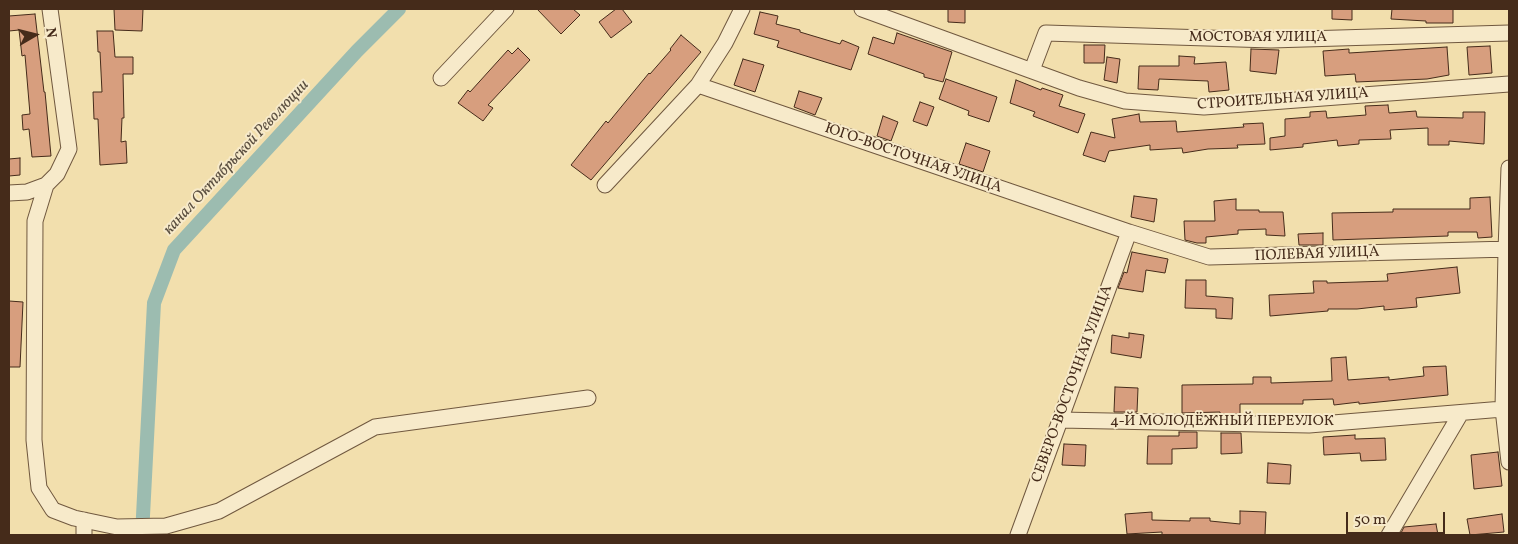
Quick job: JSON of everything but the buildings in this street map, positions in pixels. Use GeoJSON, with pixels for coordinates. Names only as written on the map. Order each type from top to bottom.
{"type":"FeatureCollection","features":[{"type":"Feature","properties":{"kind":"street"},"geometry":{"type":"LineString","coordinates":[[50,9],[69,149],[57,174],[46,186],[35,221],[34,440],[39,488],[53,510],[74,518],[84,528],[166,526],[219,511],[375,427],[588,398]]}},
{"type":"Feature","properties":{"kind":"street"},"geometry":{"type":"LineString","coordinates":[[441,78],[506,9]]}},
{"type":"Feature","properties":{"kind":"street"},"geometry":{"type":"LineString","coordinates":[[605,185],[698,85],[725,43],[742,9]]}},
{"type":"Feature","properties":{"kind":"street","name":"СТРОИТЕЛЬНАЯ УЛИЦА"},"geometry":{"type":"LineString","coordinates":[[862,9],[897,15],[1079,88],[1125,101],[1204,107],[1509,84]]}},
{"type":"Feature","properties":{"kind":"street","name":"МОСТОВАЯ УЛИЦА"},"geometry":{"type":"LineString","coordinates":[[1032,70],[1046,33],[1271,40],[1509,33]]}},
{"type":"Feature","properties":{"kind":"street","name":"ЮГО-ВОСТОЧНАЯ УЛИЦА"},"geometry":{"type":"LineString","coordinates":[[698,85],[1129,232]]}},
{"type":"Feature","properties":{"kind":"street"},"geometry":{"type":"LineString","coordinates":[[1509,168],[1503,409],[1509,462]]}},
{"type":"Feature","properties":{"kind":"street"},"geometry":{"type":"LineString","coordinates":[[9,193],[27,192],[46,186]]}},
{"type":"Feature","properties":{"kind":"street","name":"ПОЛЕВАЯ УЛИЦА"},"geometry":{"type":"LineString","coordinates":[[1129,232],[1210,258],[1507,249]]}},
{"type":"Feature","properties":{"kind":"street","name":"СЕВЕРО-ВОСТОЧНАЯ УЛИЦА"},"geometry":{"type":"LineString","coordinates":[[1018,535],[1129,232]]}},
{"type":"Feature","properties":{"kind":"street","name":"4-Й МОЛОДЁЖНЫЙ ПЕРЕУЛОК"},"geometry":{"type":"LineString","coordinates":[[1060,420],[1309,425],[1503,409]]}},
{"type":"Feature","properties":{"kind":"street"},"geometry":{"type":"LineString","coordinates":[[1389,535],[1461,413]]}},
{"type":"Feature","properties":{"kind":"waterway","name":"канал Октябрьской Революции"},"geometry":{"type":"LineString","coordinates":[[142,535],[154,303],[174,250],[357,51],[399,9]]}}]}
